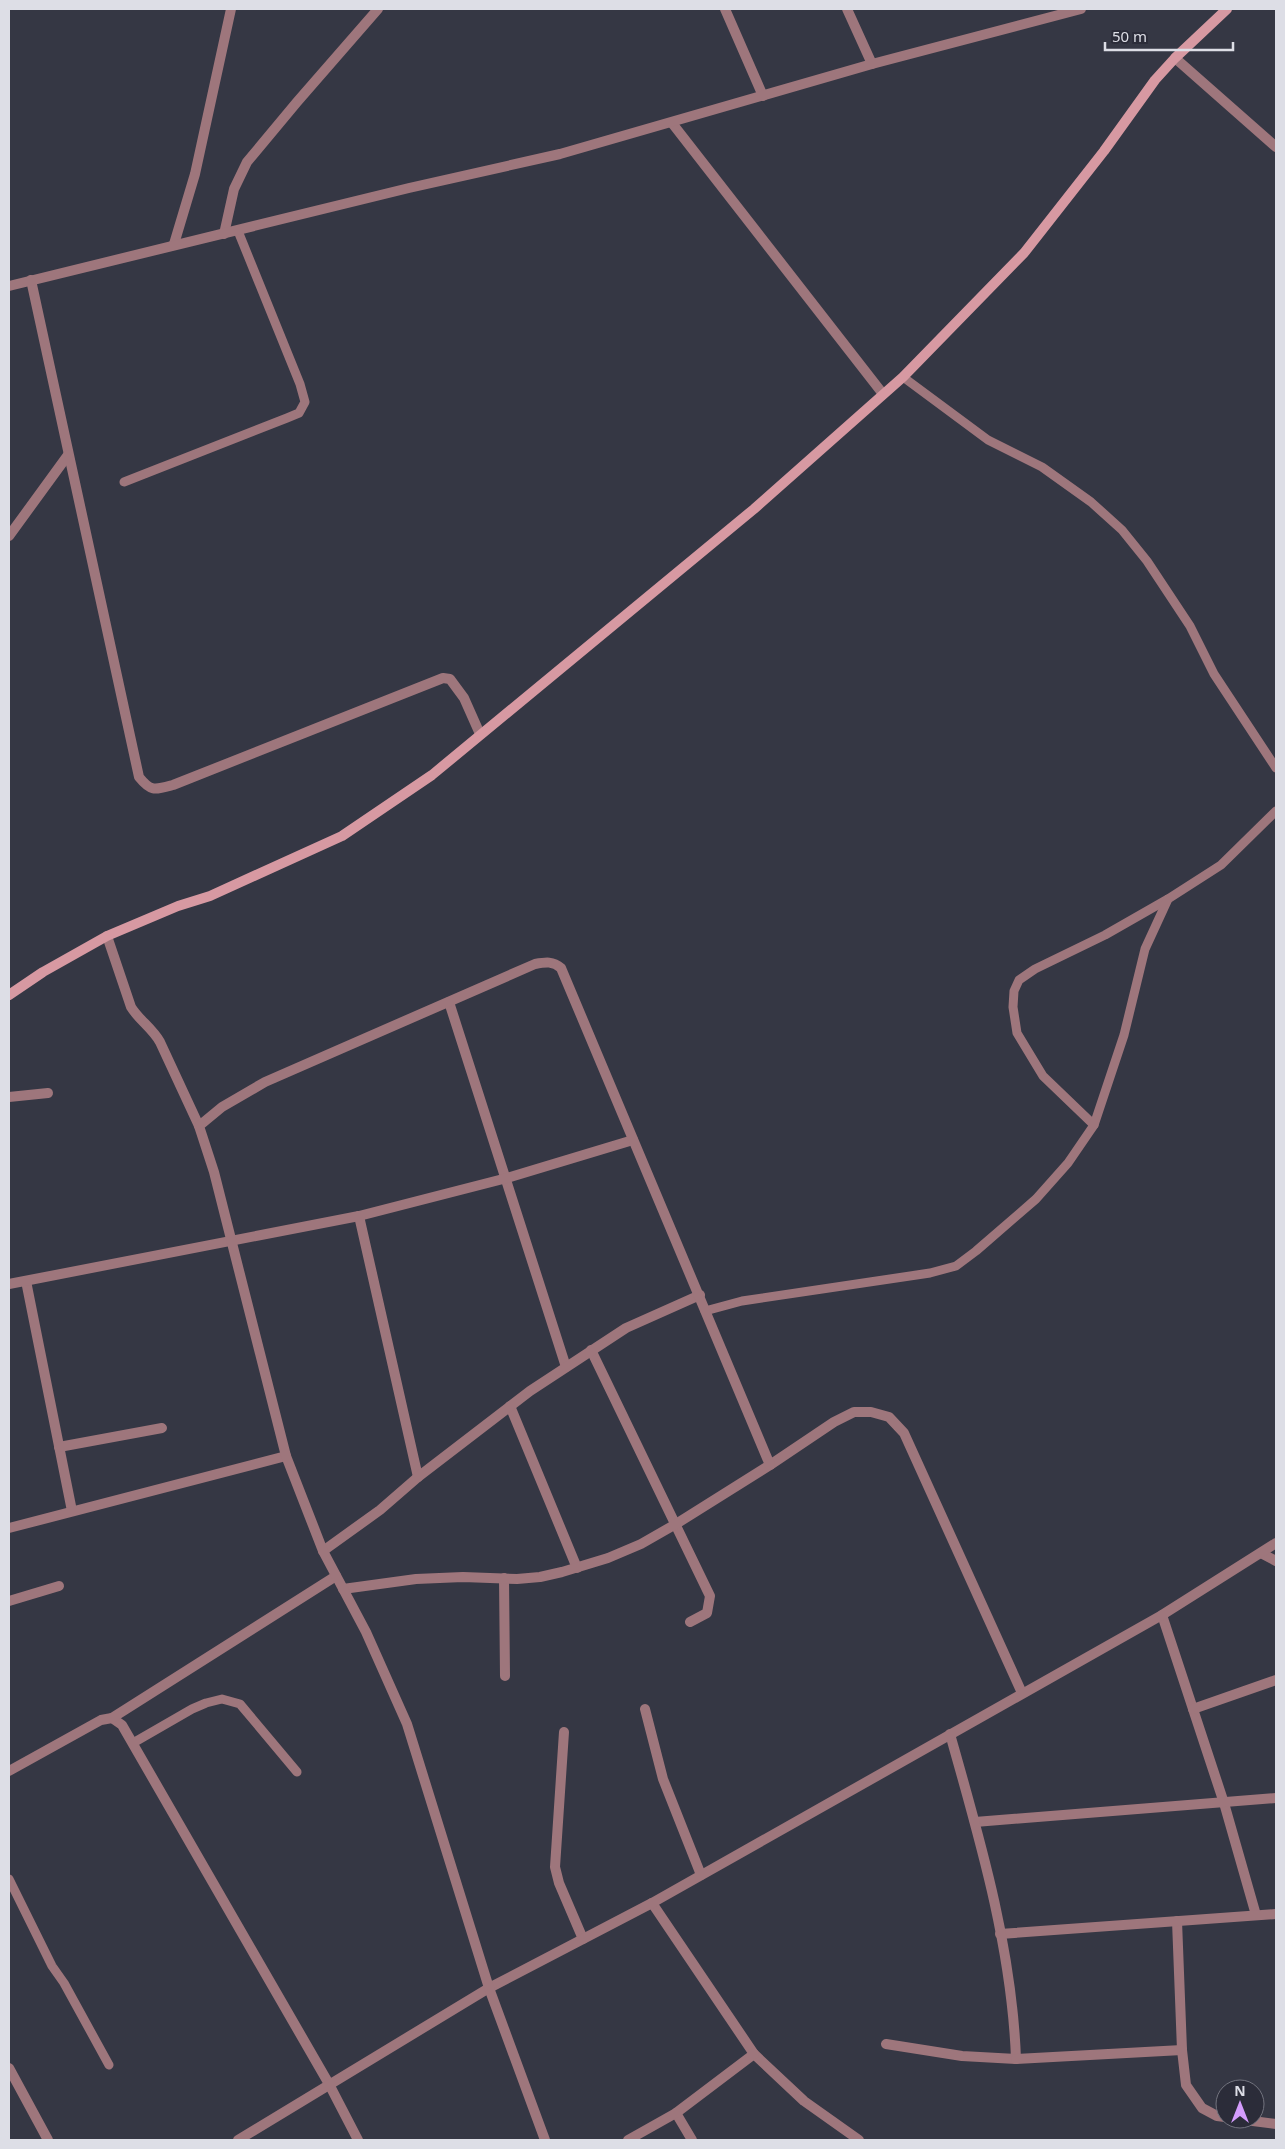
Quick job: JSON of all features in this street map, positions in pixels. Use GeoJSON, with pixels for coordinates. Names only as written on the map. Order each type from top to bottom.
{"type":"FeatureCollection","features":[{"type":"Feature","properties":{"kind":"street"},"geometry":{"type":"LineString","coordinates":[[174,244],[195,174],[232,9]]}},
{"type":"Feature","properties":{"kind":"street"},"geometry":{"type":"LineString","coordinates":[[224,234],[234,189],[247,162],[296,102],[378,9]]}},
{"type":"Feature","properties":{"kind":"street"},"geometry":{"type":"LineString","coordinates":[[725,9],[763,96]]}},
{"type":"Feature","properties":{"kind":"street"},"geometry":{"type":"LineString","coordinates":[[846,9],[872,64]]}},
{"type":"Feature","properties":{"kind":"street"},"geometry":{"type":"LineString","coordinates":[[9,286],[174,244],[238,231],[409,188],[560,154],[872,64],[1081,9]]}},
{"type":"Feature","properties":{"kind":"street"},"geometry":{"type":"LineString","coordinates":[[9,995],[43,972],[107,936],[178,906],[210,896],[342,836],[432,775],[754,509],[903,376],[1024,252],[1104,151],[1155,80],[1175,58],[1227,9]]}},
{"type":"Feature","properties":{"kind":"street"},"geometry":{"type":"LineString","coordinates":[[1175,58],[1275,145]]}},
{"type":"Feature","properties":{"kind":"street"},"geometry":{"type":"LineString","coordinates":[[672,123],[883,394]]}},
{"type":"Feature","properties":{"kind":"street"},"geometry":{"type":"LineString","coordinates":[[31,280],[139,777],[148,787],[158,789],[173,785],[443,678],[450,678],[457,687],[480,734]]}},
{"type":"Feature","properties":{"kind":"street"},"geometry":{"type":"LineString","coordinates":[[9,536],[68,456]]}},
{"type":"Feature","properties":{"kind":"street"},"geometry":{"type":"LineString","coordinates":[[107,936],[131,1007],[138,1018],[153,1030],[160,1042],[199,1126],[214,1172],[286,1456],[323,1551],[366,1632],[407,1724],[489,1988],[545,2140]]}},
{"type":"Feature","properties":{"kind":"street"},"geometry":{"type":"LineString","coordinates":[[199,1126],[222,1107],[265,1082],[535,964],[555,963],[562,968],[770,1465]]}},
{"type":"Feature","properties":{"kind":"street"},"geometry":{"type":"LineString","coordinates":[[449,1002],[507,1178],[566,1367]]}},
{"type":"Feature","properties":{"kind":"street"},"geometry":{"type":"LineString","coordinates":[[9,1097],[48,1093]]}},
{"type":"Feature","properties":{"kind":"street"},"geometry":{"type":"LineString","coordinates":[[9,1284],[359,1216],[507,1178],[633,1140]]}},
{"type":"Feature","properties":{"kind":"street"},"geometry":{"type":"LineString","coordinates":[[359,1216],[418,1477]]}},
{"type":"Feature","properties":{"kind":"street"},"geometry":{"type":"LineString","coordinates":[[26,1281],[72,1511]]}},
{"type":"Feature","properties":{"kind":"street"},"geometry":{"type":"LineString","coordinates":[[323,1551],[380,1510],[418,1477],[510,1406],[591,1350],[626,1328],[700,1295]]}},
{"type":"Feature","properties":{"kind":"street"},"geometry":{"type":"LineString","coordinates":[[591,1350],[710,1596],[707,1613],[690,1622]]}},
{"type":"Feature","properties":{"kind":"street"},"geometry":{"type":"LineString","coordinates":[[510,1406],[577,1568]]}},
{"type":"Feature","properties":{"kind":"street"},"geometry":{"type":"LineString","coordinates":[[343,1589],[367,1584],[424,1579],[540,1578],[608,1558],[641,1544],[676,1524],[834,1422],[854,1412],[871,1412],[889,1417],[904,1433],[921,1466],[955,1547],[1022,1693]]}},
{"type":"Feature","properties":{"kind":"street"},"geometry":{"type":"LineString","coordinates":[[59,1447],[162,1428]]}},
{"type":"Feature","properties":{"kind":"street"},"geometry":{"type":"LineString","coordinates":[[9,1528],[286,1456]]}},
{"type":"Feature","properties":{"kind":"street"},"geometry":{"type":"LineString","coordinates":[[238,2140],[489,1988],[652,1903],[1162,1615],[1276,1543]]}},
{"type":"Feature","properties":{"kind":"street"},"geometry":{"type":"LineString","coordinates":[[1261,1553],[1276,1561]]}},
{"type":"Feature","properties":{"kind":"street"},"geometry":{"type":"LineString","coordinates":[[9,1771],[100,1720],[112,1718],[336,1576]]}},
{"type":"Feature","properties":{"kind":"street"},"geometry":{"type":"LineString","coordinates":[[504,1578],[506,1676]]}},
{"type":"Feature","properties":{"kind":"street"},"geometry":{"type":"LineString","coordinates":[[9,1601],[59,1586]]}},
{"type":"Feature","properties":{"kind":"street"},"geometry":{"type":"LineString","coordinates":[[1162,1615],[1224,1802],[1256,1915]]}},
{"type":"Feature","properties":{"kind":"street"},"geometry":{"type":"LineString","coordinates":[[1193,1708],[1276,1680]]}},
{"type":"Feature","properties":{"kind":"street"},"geometry":{"type":"LineString","coordinates":[[645,1708],[662,1779],[701,1875]]}},
{"type":"Feature","properties":{"kind":"street"},"geometry":{"type":"LineString","coordinates":[[112,1718],[122,1725],[133,1743],[329,2084],[358,2140]]}},
{"type":"Feature","properties":{"kind":"street"},"geometry":{"type":"LineString","coordinates":[[564,1732],[555,1867],[559,1884],[583,1939]]}},
{"type":"Feature","properties":{"kind":"street"},"geometry":{"type":"LineString","coordinates":[[950,1734],[975,1822],[1000,1934],[1012,1998],[1016,2059]]}},
{"type":"Feature","properties":{"kind":"street"},"geometry":{"type":"LineString","coordinates":[[975,1822],[1276,1798]]}},
{"type":"Feature","properties":{"kind":"street"},"geometry":{"type":"LineString","coordinates":[[652,1903],[754,2054],[804,2101],[859,2140]]}},
{"type":"Feature","properties":{"kind":"street"},"geometry":{"type":"LineString","coordinates":[[1000,1934],[1276,1914]]}},
{"type":"Feature","properties":{"kind":"street"},"geometry":{"type":"LineString","coordinates":[[1177,1920],[1182,2050],[1186,2085],[1202,2108],[1215,2115]]}},
{"type":"Feature","properties":{"kind":"street"},"geometry":{"type":"LineString","coordinates":[[886,2044],[962,2056],[1016,2059],[1182,2050]]}},
{"type":"Feature","properties":{"kind":"street"},"geometry":{"type":"LineString","coordinates":[[628,2140],[676,2113],[754,2054]]}},
{"type":"Feature","properties":{"kind":"street"},"geometry":{"type":"LineString","coordinates":[[9,2068],[48,2140]]}},
{"type":"Feature","properties":{"kind":"street"},"geometry":{"type":"LineString","coordinates":[[676,2113],[692,2140]]}},
{"type":"Feature","properties":{"kind":"lane"},"geometry":{"type":"LineString","coordinates":[[124,482],[299,413],[305,402],[300,384],[238,231]]}},
{"type":"Feature","properties":{"kind":"lane"},"geometry":{"type":"LineString","coordinates":[[903,376],[988,440],[1042,467],[1091,502],[1122,530],[1147,561],[1184,618],[1214,674],[1276,768]]}},
{"type":"Feature","properties":{"kind":"lane"},"geometry":{"type":"LineString","coordinates":[[1094,1125],[1043,1076],[1017,1034],[1012,1007],[1014,991],[1019,980],[1034,969],[1105,935],[1168,899],[1221,865],[1276,811]]}},
{"type":"Feature","properties":{"kind":"lane"},"geometry":{"type":"LineString","coordinates":[[705,1311],[742,1301],[930,1274],[956,1266],[1036,1199],[1068,1162],[1094,1125],[1124,1036],[1145,949],[1168,899]]}},
{"type":"Feature","properties":{"kind":"lane"},"geometry":{"type":"LineString","coordinates":[[133,1743],[192,1708],[222,1700],[240,1704],[297,1772]]}},
{"type":"Feature","properties":{"kind":"lane"},"geometry":{"type":"LineString","coordinates":[[9,1879],[52,1966],[64,1983],[109,2066]]}}]}
